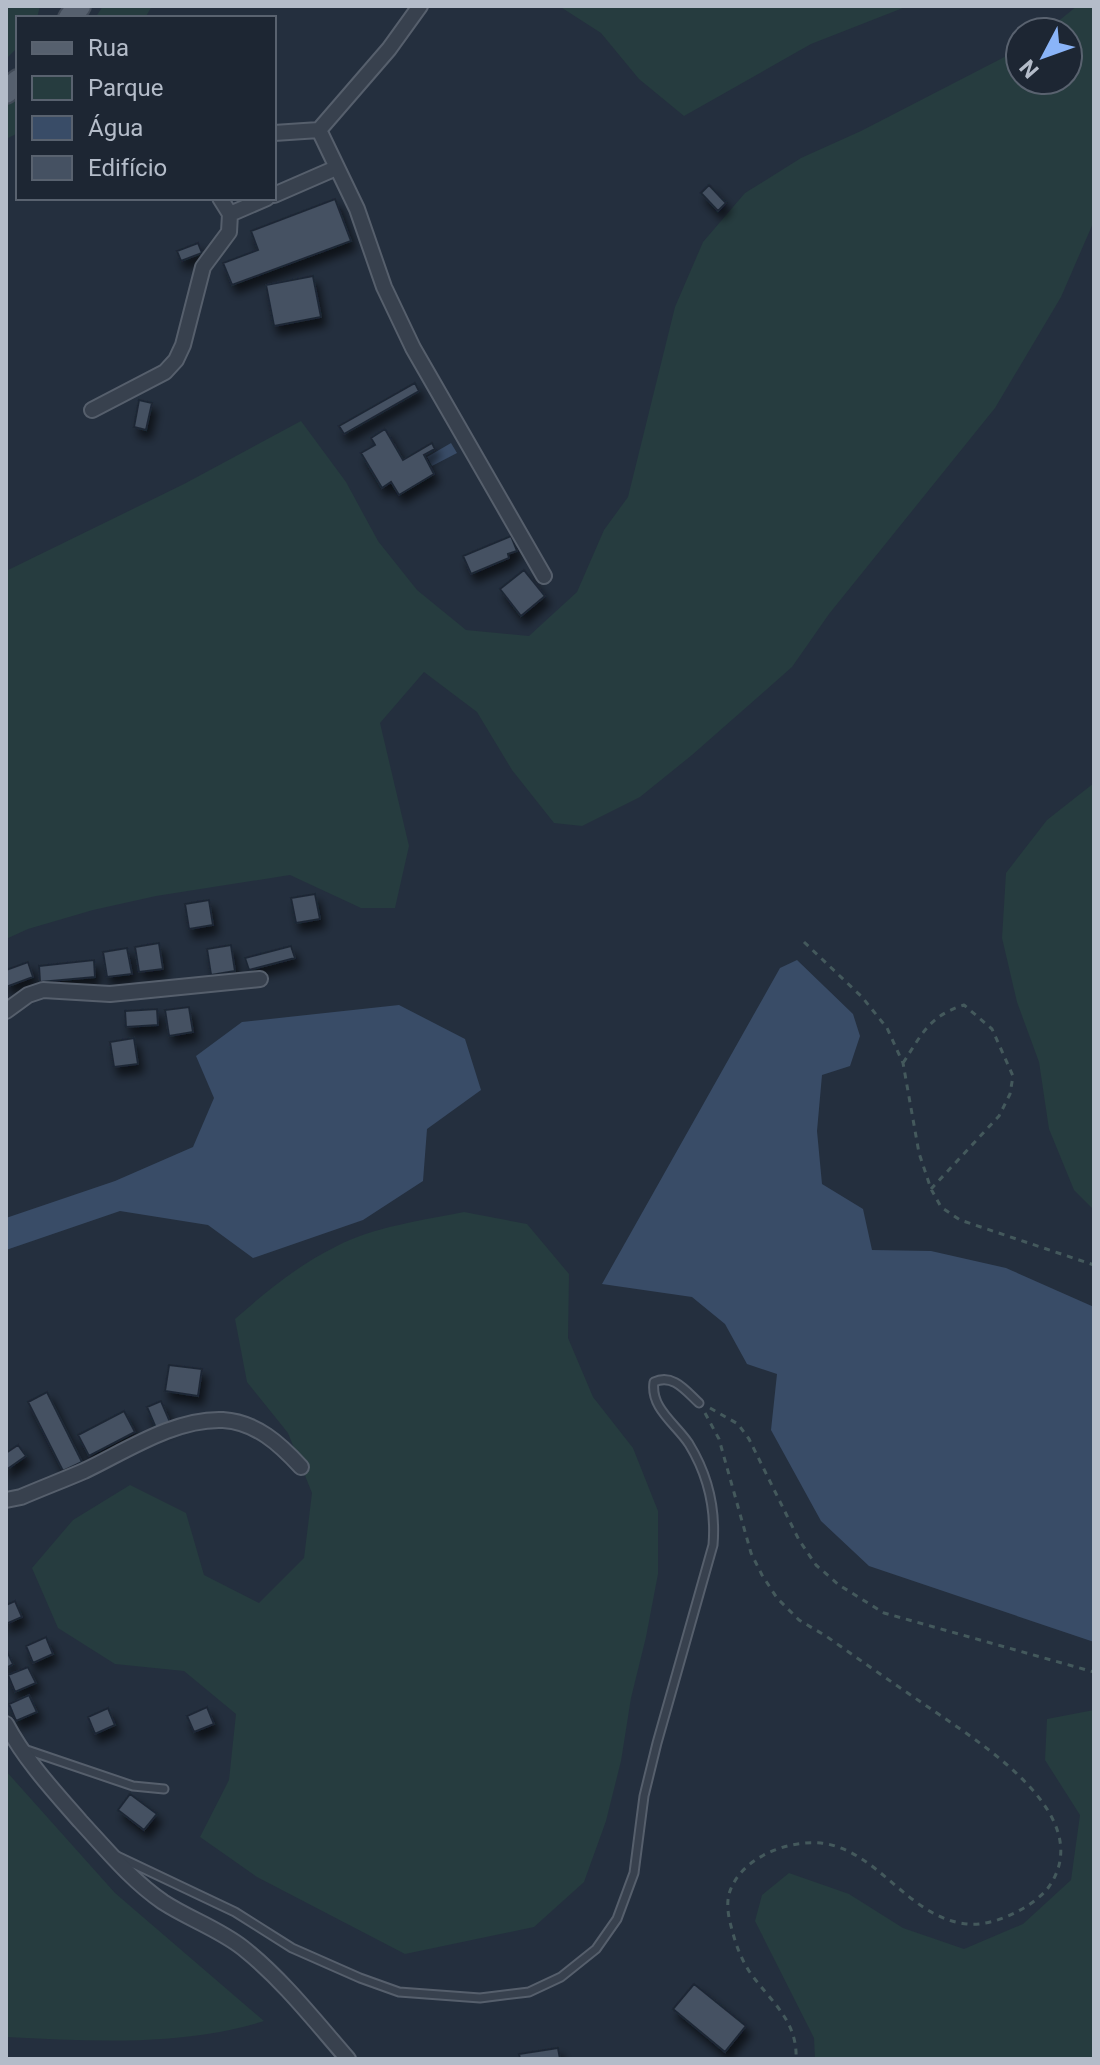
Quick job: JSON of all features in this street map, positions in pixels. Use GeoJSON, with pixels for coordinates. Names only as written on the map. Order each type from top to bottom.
{"type":"FeatureCollection","features":[{"type":"Feature","properties":{"kind":"street"},"geometry":{"type":"LineString","coordinates":[[276,133],[319,130],[389,49],[420,6]]}},
{"type":"Feature","properties":{"kind":"street"},"geometry":{"type":"LineString","coordinates":[[319,130],[357,209],[384,287],[413,348],[544,576]]}},
{"type":"Feature","properties":{"kind":"street"},"geometry":{"type":"LineString","coordinates":[[276,194],[336,168]]}},
{"type":"Feature","properties":{"kind":"street"},"geometry":{"type":"LineString","coordinates":[[92,410],[165,372],[176,360],[183,345],[203,267],[226,238],[231,224],[230,214],[221,200]]}},
{"type":"Feature","properties":{"kind":"street"},"geometry":{"type":"LineString","coordinates":[[230,214],[262,200]]}},
{"type":"Feature","properties":{"kind":"street"},"geometry":{"type":"LineString","coordinates":[[6,1011],[28,995],[43,990],[110,994],[260,979]]}},
{"type":"Feature","properties":{"kind":"street"},"geometry":{"type":"LineString","coordinates":[[6,1500],[21,1497],[169,1431],[201,1421],[226,1420],[257,1429],[282,1446],[301,1467]]}},
{"type":"Feature","properties":{"kind":"street"},"geometry":{"type":"LineString","coordinates":[[6,1724],[18,1747],[108,1852],[163,1902],[240,1945],[285,1986],[348,2059]]}},
{"type":"Feature","properties":{"kind":"lane"},"geometry":{"type":"LineString","coordinates":[[108,1852],[235,1912],[292,1948],[399,1992],[492,1997],[529,1992],[561,1977],[596,1949],[617,1919],[634,1873],[644,1796],[713,1545],[713,1501],[689,1445],[657,1404],[654,1382],[663,1378],[673,1380],[699,1403]]}},
{"type":"Feature","properties":{"kind":"lane"},"geometry":{"type":"LineString","coordinates":[[18,1747],[133,1786],[164,1789]]}},
{"type":"Feature","properties":{"kind":"path"},"geometry":{"type":"LineString","coordinates":[[804,942],[862,997],[887,1028],[903,1063],[919,1153],[931,1189],[941,1207],[960,1220],[1094,1265]]}},
{"type":"Feature","properties":{"kind":"path"},"geometry":{"type":"LineString","coordinates":[[903,1063],[925,1029],[944,1011],[964,1005],[992,1029],[1013,1076],[1010,1094],[999,1116],[931,1189]]}},
{"type":"Feature","properties":{"kind":"path"},"geometry":{"type":"LineString","coordinates":[[699,1403],[738,1424],[749,1439],[799,1540],[816,1565],[839,1585],[884,1613],[1094,1672]]}},
{"type":"Feature","properties":{"kind":"path"},"geometry":{"type":"LineString","coordinates":[[699,1403],[719,1439],[751,1553],[777,1598],[799,1620],[1022,1773],[1048,1806],[1060,1829],[1064,1856],[1058,1876],[1043,1895],[1024,1908],[994,1920],[970,1925],[943,1919],[916,1904],[855,1855],[822,1843],[791,1845],[766,1852],[748,1867],[730,1889],[727,1912],[736,1948],[750,1972],[791,2025],[797,2047],[796,2059]]}},
{"type":"Feature","properties":{"kind":"green space"},"geometry":{"type":"Polygon","coordinates":[[[6,6],[40,6],[38,16],[16,16],[16,49],[6,59],[6,6]]]}},
{"type":"Feature","properties":{"kind":"green space"},"geometry":{"type":"Polygon","coordinates":[[[103,6],[152,6],[146,16],[96,16],[103,6]]]}},
{"type":"Feature","properties":{"kind":"green space"},"geometry":{"type":"Polygon","coordinates":[[[559,6],[908,6],[811,44],[684,116],[639,79],[601,33],[559,6]]]}},
{"type":"Feature","properties":{"kind":"green space"},"geometry":{"type":"Polygon","coordinates":[[[1077,6],[1094,6],[1094,221],[1061,297],[995,408],[829,614],[792,667],[692,755],[640,797],[582,826],[554,823],[512,770],[477,712],[424,672],[380,723],[409,846],[395,908],[361,908],[290,875],[156,896],[93,910],[28,929],[6,939],[6,571],[184,484],[301,421],[346,482],[378,541],[417,590],[466,630],[529,636],[577,592],[604,530],[628,497],[675,307],[703,242],[745,193],[801,158],[861,131],[1004,57],[1004,96],[1084,96],[1084,16],[1065,16],[1077,6]]]}},
{"type":"Feature","properties":{"kind":"green space"},"geometry":{"type":"Polygon","coordinates":[[[16,96],[16,134],[6,139],[6,104],[16,96]]]}},
{"type":"Feature","properties":{"kind":"green space"},"geometry":{"type":"Polygon","coordinates":[[[1094,783],[1094,1210],[1074,1190],[1049,1129],[1039,1062],[1017,1002],[1002,938],[1006,873],[1047,820],[1094,783]]]}},
{"type":"Feature","properties":{"kind":"green space"},"geometry":{"type":"Polygon","coordinates":[[[464,1212],[527,1224],[569,1274],[568,1338],[593,1397],[633,1448],[658,1511],[658,1574],[631,1698],[621,1761],[606,1821],[584,1882],[534,1927],[405,1954],[257,1877],[200,1837],[229,1780],[236,1714],[184,1671],[115,1664],[58,1628],[32,1568],[73,1520],[130,1485],[186,1513],[204,1575],[259,1603],[304,1558],[312,1493],[288,1433],[247,1382],[235,1319],[296,1270],[351,1239],[382,1229],[464,1212]]]}},
{"type":"Feature","properties":{"kind":"green space"},"geometry":{"type":"Polygon","coordinates":[[[1094,1710],[1094,2059],[815,2059],[814,2038],[755,1921],[762,1895],[789,1873],[849,1894],[903,1928],[964,1949],[1023,1924],[1071,1880],[1080,1815],[1045,1760],[1047,1719],[1094,1710]]]}},
{"type":"Feature","properties":{"kind":"green space"},"geometry":{"type":"Polygon","coordinates":[[[6,1771],[115,1893],[264,2021],[169,2039],[104,2041],[6,2037],[6,1771]]]}},
{"type":"Feature","properties":{"kind":"water"},"geometry":{"type":"Polygon","coordinates":[[[451,443],[457,453],[432,466],[427,457],[451,443]]]}},
{"type":"Feature","properties":{"kind":"water"},"geometry":{"type":"Polygon","coordinates":[[[797,960],[853,1014],[860,1036],[850,1066],[822,1075],[817,1131],[822,1184],[863,1209],[872,1250],[931,1251],[1006,1268],[1094,1307],[1094,1642],[869,1566],[821,1521],[771,1430],[777,1374],[747,1364],[725,1324],[692,1297],[602,1284],[780,968],[797,960]]]}},
{"type":"Feature","properties":{"kind":"water"},"geometry":{"type":"Polygon","coordinates":[[[399,1005],[465,1039],[481,1090],[427,1129],[423,1181],[363,1220],[253,1258],[208,1225],[120,1211],[6,1250],[6,1218],[115,1181],[193,1147],[214,1098],[196,1056],[242,1022],[399,1005]]]}},
{"type":"Feature","properties":{"kind":"building"},"geometry":{"type":"Polygon","coordinates":[[[709,185],[726,203],[718,211],[701,193],[709,185]]]}},
{"type":"Feature","properties":{"kind":"building"},"geometry":{"type":"Polygon","coordinates":[[[335,199],[351,241],[232,285],[223,263],[258,250],[251,231],[335,199]]]}},
{"type":"Feature","properties":{"kind":"building"},"geometry":{"type":"Polygon","coordinates":[[[198,243],[202,253],[181,261],[177,251],[198,243]]]}},
{"type":"Feature","properties":{"kind":"building"},"geometry":{"type":"Polygon","coordinates":[[[313,276],[321,317],[274,326],[266,285],[313,276]]]}},
{"type":"Feature","properties":{"kind":"building"},"geometry":{"type":"Polygon","coordinates":[[[415,383],[419,391],[344,434],[339,426],[415,383]]]}},
{"type":"Feature","properties":{"kind":"building"},"geometry":{"type":"Polygon","coordinates":[[[139,400],[152,403],[146,430],[134,427],[139,400]]]}},
{"type":"Feature","properties":{"kind":"building"},"geometry":{"type":"Polygon","coordinates":[[[385,429],[403,460],[432,443],[435,449],[424,455],[434,474],[399,495],[391,482],[382,488],[361,453],[375,445],[371,438],[385,429]]]}},
{"type":"Feature","properties":{"kind":"building"},"geometry":{"type":"Polygon","coordinates":[[[511,536],[517,551],[508,554],[509,558],[471,574],[463,556],[511,536]]]}},
{"type":"Feature","properties":{"kind":"building"},"geometry":{"type":"Polygon","coordinates":[[[524,570],[545,596],[521,616],[500,589],[524,570]]]}},
{"type":"Feature","properties":{"kind":"building"},"geometry":{"type":"Polygon","coordinates":[[[315,894],[320,919],[296,923],[291,898],[315,894]]]}},
{"type":"Feature","properties":{"kind":"building"},"geometry":{"type":"Polygon","coordinates":[[[209,900],[213,925],[189,929],[185,904],[209,900]]]}},
{"type":"Feature","properties":{"kind":"building"},"geometry":{"type":"Polygon","coordinates":[[[159,943],[163,969],[139,972],[135,947],[159,943]]]}},
{"type":"Feature","properties":{"kind":"building"},"geometry":{"type":"Polygon","coordinates":[[[231,945],[235,971],[211,975],[207,949],[231,945]]]}},
{"type":"Feature","properties":{"kind":"building"},"geometry":{"type":"Polygon","coordinates":[[[291,946],[295,958],[249,970],[245,958],[291,946]]]}},
{"type":"Feature","properties":{"kind":"building"},"geometry":{"type":"Polygon","coordinates":[[[127,948],[132,974],[107,977],[103,952],[127,948]]]}},
{"type":"Feature","properties":{"kind":"building"},"geometry":{"type":"Polygon","coordinates":[[[94,960],[95,977],[40,982],[39,966],[94,960]]]}},
{"type":"Feature","properties":{"kind":"building"},"geometry":{"type":"Polygon","coordinates":[[[28,962],[33,977],[6,987],[6,970],[28,962]]]}},
{"type":"Feature","properties":{"kind":"building"},"geometry":{"type":"Polygon","coordinates":[[[189,1007],[193,1032],[169,1036],[165,1010],[189,1007]]]}},
{"type":"Feature","properties":{"kind":"building"},"geometry":{"type":"Polygon","coordinates":[[[157,1009],[158,1025],[126,1027],[125,1011],[157,1009]]]}},
{"type":"Feature","properties":{"kind":"building"},"geometry":{"type":"Polygon","coordinates":[[[134,1038],[138,1064],[114,1067],[110,1042],[134,1038]]]}},
{"type":"Feature","properties":{"kind":"building"},"geometry":{"type":"Polygon","coordinates":[[[169,1365],[202,1369],[198,1396],[165,1391],[169,1365]]]}},
{"type":"Feature","properties":{"kind":"building"},"geometry":{"type":"Polygon","coordinates":[[[47,1392],[82,1462],[63,1471],[28,1402],[47,1392]]]}},
{"type":"Feature","properties":{"kind":"building"},"geometry":{"type":"Polygon","coordinates":[[[161,1401],[170,1422],[156,1428],[147,1407],[161,1401]]]}},
{"type":"Feature","properties":{"kind":"building"},"geometry":{"type":"Polygon","coordinates":[[[124,1411],[135,1432],[89,1456],[78,1435],[124,1411]]]}},
{"type":"Feature","properties":{"kind":"building"},"geometry":{"type":"Polygon","coordinates":[[[18,1445],[26,1456],[6,1470],[6,1453],[18,1445]]]}},
{"type":"Feature","properties":{"kind":"building"},"geometry":{"type":"Polygon","coordinates":[[[15,1601],[22,1617],[6,1624],[6,1605],[15,1601]]]}},
{"type":"Feature","properties":{"kind":"building"},"geometry":{"type":"Polygon","coordinates":[[[46,1637],[53,1654],[33,1663],[26,1646],[46,1637]]]}},
{"type":"Feature","properties":{"kind":"building"},"geometry":{"type":"Polygon","coordinates":[[[6,1649],[13,1664],[6,1668],[6,1649]]]}},
{"type":"Feature","properties":{"kind":"building"},"geometry":{"type":"Polygon","coordinates":[[[28,1667],[36,1683],[15,1692],[8,1675],[28,1667]]]}},
{"type":"Feature","properties":{"kind":"building"},"geometry":{"type":"Polygon","coordinates":[[[29,1695],[37,1712],[16,1721],[9,1704],[29,1695]]]}},
{"type":"Feature","properties":{"kind":"building"},"geometry":{"type":"Polygon","coordinates":[[[207,1707],[214,1724],[194,1732],[187,1716],[207,1707]]]}},
{"type":"Feature","properties":{"kind":"building"},"geometry":{"type":"Polygon","coordinates":[[[108,1708],[115,1725],[95,1734],[88,1717],[108,1708]]]}},
{"type":"Feature","properties":{"kind":"building"},"geometry":{"type":"Polygon","coordinates":[[[130,1794],[157,1814],[144,1830],[118,1810],[130,1794]]]}},
{"type":"Feature","properties":{"kind":"building"},"geometry":{"type":"Polygon","coordinates":[[[694,1984],[746,2026],[725,2052],[673,2009],[694,1984]]]}},
{"type":"Feature","properties":{"kind":"building"},"geometry":{"type":"Polygon","coordinates":[[[558,2048],[560,2059],[520,2059],[519,2054],[558,2048]]]}}]}
